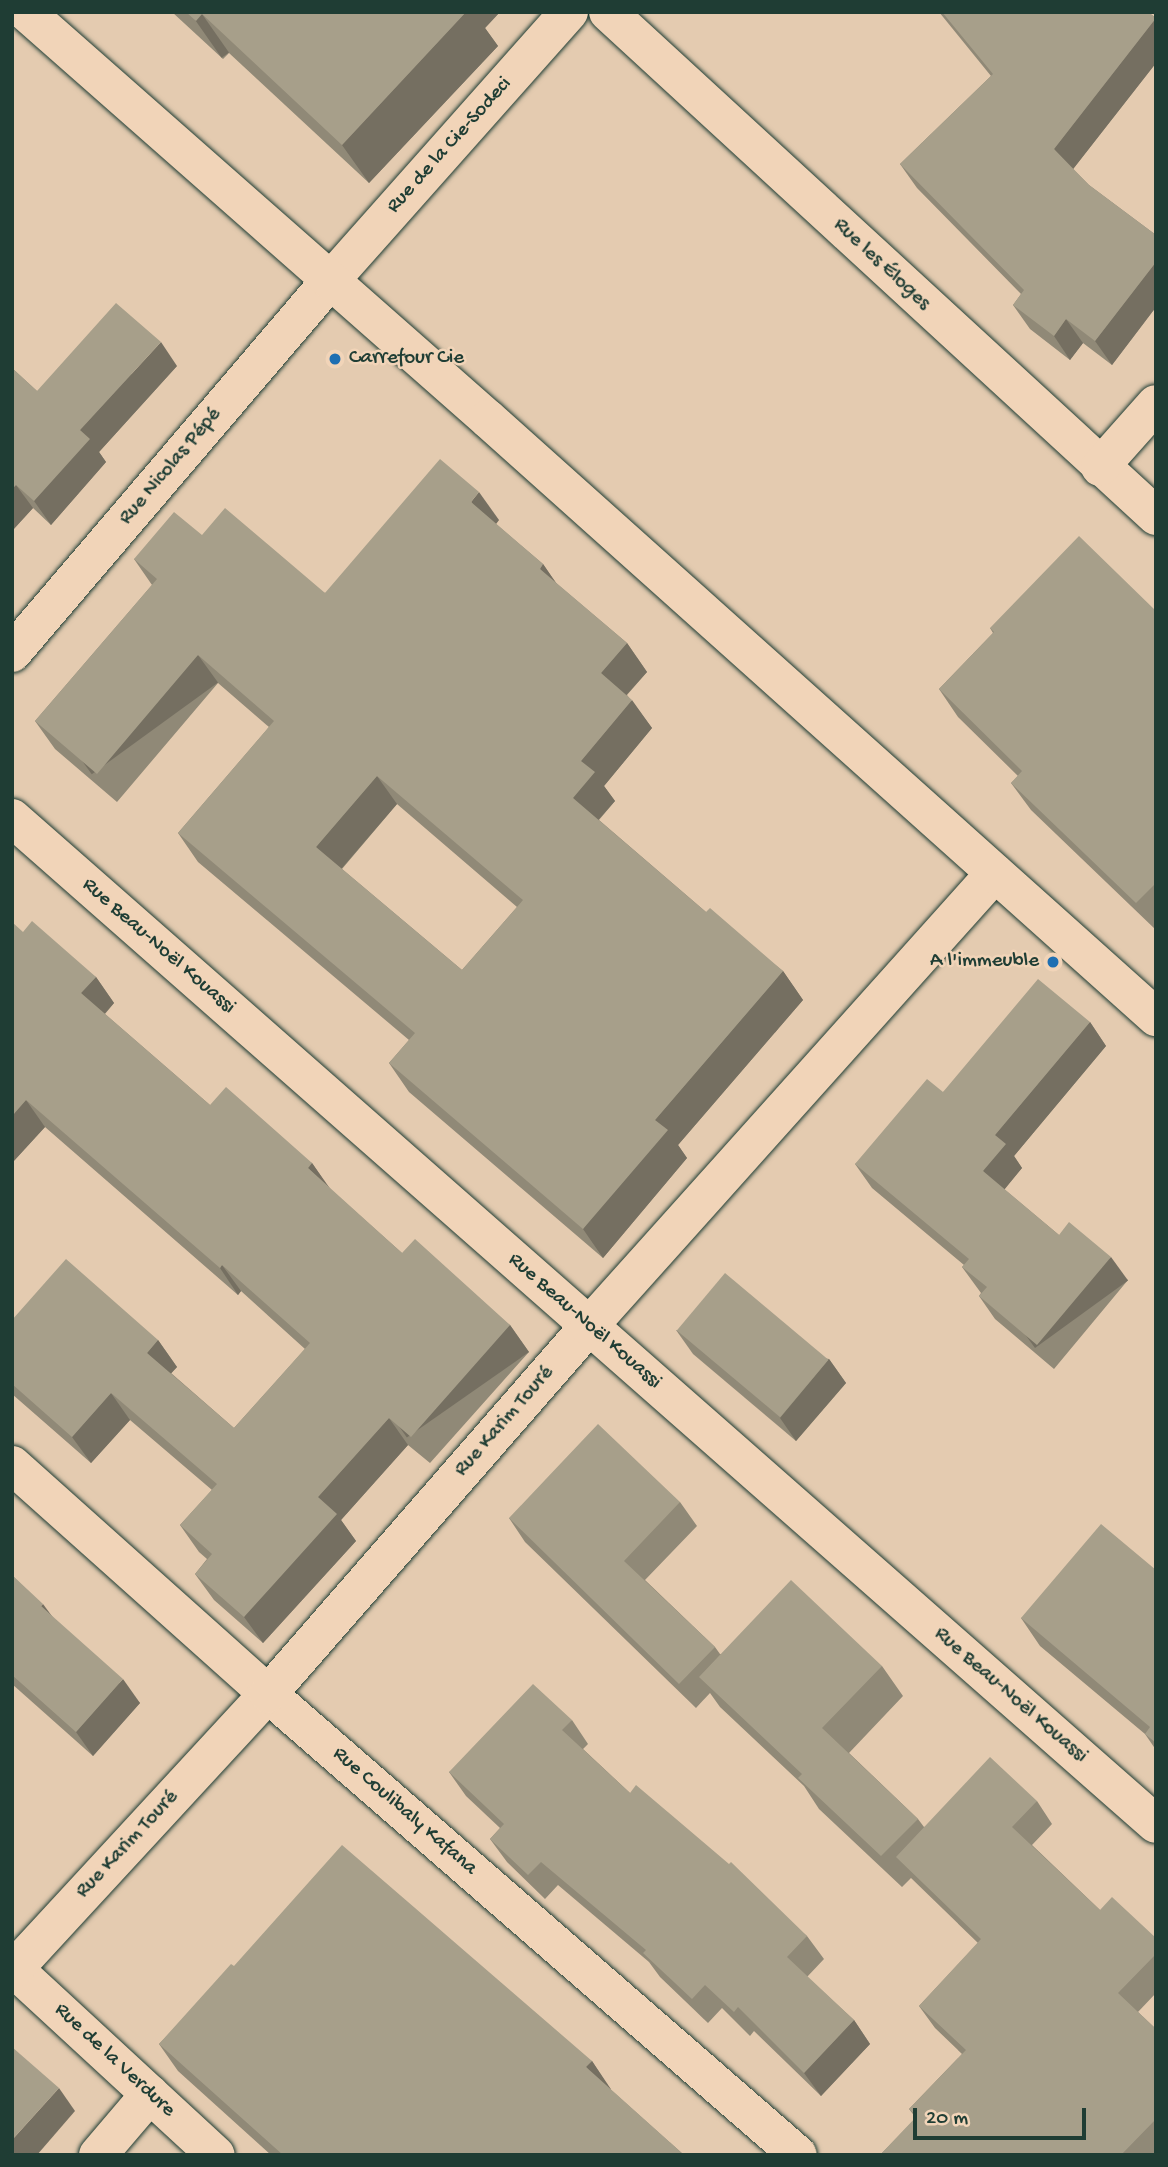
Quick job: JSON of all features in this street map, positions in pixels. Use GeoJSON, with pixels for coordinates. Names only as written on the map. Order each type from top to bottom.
{"type":"FeatureCollection","features":[{"type":"Feature","properties":{"kind":"street"},"geometry":{"type":"LineString","coordinates":[[26,12],[1156,1017]]}},
{"type":"Feature","properties":{"kind":"street","name":"Rue de la Cie-Sodeci"},"geometry":{"type":"LineString","coordinates":[[331,281],[569,12]]}},
{"type":"Feature","properties":{"kind":"street","name":"Rue les Éloges"},"geometry":{"type":"LineString","coordinates":[[608,12],[1156,516]]}},
{"type":"Feature","properties":{"kind":"street","name":"Rue Nicolas Pépé"},"geometry":{"type":"LineString","coordinates":[[12,653],[331,281]]}},
{"type":"Feature","properties":{"kind":"street"},"geometry":{"type":"LineString","coordinates":[[1100,467],[1156,404]]}},
{"type":"Feature","properties":{"kind":"street","name":"Rue Beau-Noël Kouassi"},"geometry":{"type":"LineString","coordinates":[[12,818],[1156,1824]]}},
{"type":"Feature","properties":{"kind":"street","name":"Rue Karim Touré"},"geometry":{"type":"LineString","coordinates":[[13,1968],[268,1693],[589,1326],[995,873]]}},
{"type":"Feature","properties":{"kind":"street","name":"Rue Coulibaly Kafana"},"geometry":{"type":"LineString","coordinates":[[12,1465],[268,1693],[798,2155]]}},
{"type":"Feature","properties":{"kind":"street","name":"Rue de la Verdure"},"geometry":{"type":"LineString","coordinates":[[13,1968],[216,2155]]}},
{"type":"Feature","properties":{"kind":"street"},"geometry":{"type":"LineString","coordinates":[[98,2155],[150,2094]]}},
{"type":"Feature","properties":{"kind":"building"},"geometry":{"type":"Polygon","coordinates":[[[186,12],[466,12],[342,145],[202,14],[196,21],[186,12]]]}},
{"type":"Feature","properties":{"kind":"building"},"geometry":{"type":"Polygon","coordinates":[[[942,12],[1148,12],[1156,18],[1054,149],[1089,185],[1156,235],[1156,262],[1095,341],[1066,319],[1054,336],[1013,305],[1024,290],[900,164],[993,74],[942,12]]]}},
{"type":"Feature","properties":{"kind":"building"},"geometry":{"type":"Polygon","coordinates":[[[116,303],[161,342],[80,430],[90,439],[34,501],[16,485],[12,489],[12,368],[37,391],[116,303]]]}},
{"type":"Feature","properties":{"kind":"building"},"geometry":{"type":"Polygon","coordinates":[[[440,459],[479,492],[471,502],[543,564],[540,569],[627,643],[601,673],[632,700],[581,761],[595,772],[573,798],[706,912],[710,908],[783,971],[655,1120],[668,1130],[583,1229],[389,1063],[415,1033],[178,833],[274,721],[198,655],[97,774],[35,721],[157,579],[134,559],[174,512],[202,535],[225,508],[325,593],[440,459]],[[377,776],[316,847],[462,970],[523,900],[377,776]]]}},
{"type":"Feature","properties":{"kind":"building"},"geometry":{"type":"Polygon","coordinates":[[[1079,536],[1156,611],[1156,883],[1136,903],[1011,783],[1022,771],[939,689],[994,632],[990,628],[1079,536]]]}},
{"type":"Feature","properties":{"kind":"building"},"geometry":{"type":"Polygon","coordinates":[[[32,921],[96,977],[81,993],[210,1105],[226,1087],[312,1163],[308,1168],[402,1253],[415,1239],[510,1325],[411,1437],[389,1418],[318,1497],[337,1514],[244,1617],[195,1574],[212,1554],[180,1525],[217,1484],[111,1393],[72,1437],[12,1384],[12,1320],[66,1259],[158,1340],[147,1353],[234,1428],[310,1343],[26,1100],[12,1116],[12,922],[23,932],[32,921]]]}},
{"type":"Feature","properties":{"kind":"building"},"geometry":{"type":"Polygon","coordinates":[[[1038,979],[1090,1022],[995,1135],[1006,1144],[983,1171],[1059,1235],[1069,1222],[1111,1257],[1037,1345],[979,1296],[987,1287],[962,1267],[969,1259],[855,1164],[927,1079],[943,1092],[1038,979]]]}},
{"type":"Feature","properties":{"kind":"building"},"geometry":{"type":"Polygon","coordinates":[[[725,1273],[828,1360],[780,1417],[677,1330],[725,1273]]]}},
{"type":"Feature","properties":{"kind":"building"},"geometry":{"type":"Polygon","coordinates":[[[598,1424],[680,1502],[624,1561],[715,1647],[679,1684],[509,1518],[598,1424]]]}},
{"type":"Feature","properties":{"kind":"building"},"geometry":{"type":"Polygon","coordinates":[[[1101,1524],[1156,1570],[1156,1743],[1145,1734],[1150,1727],[1021,1618],[1101,1524]]]}},
{"type":"Feature","properties":{"kind":"building"},"geometry":{"type":"Polygon","coordinates":[[[12,1575],[43,1604],[41,1606],[123,1679],[76,1732],[12,1675],[12,1575]]]}},
{"type":"Feature","properties":{"kind":"building"},"geometry":{"type":"Polygon","coordinates":[[[791,1580],[882,1666],[822,1728],[918,1819],[881,1856],[798,1778],[802,1774],[699,1677],[791,1580]]]}},
{"type":"Feature","properties":{"kind":"building"},"geometry":{"type":"Polygon","coordinates":[[[533,1684],[572,1720],[562,1730],[630,1793],[636,1785],[729,1864],[731,1862],[807,1936],[787,1957],[854,2020],[804,2073],[738,2007],[734,2012],[705,1985],[692,1999],[643,1953],[646,1950],[541,1862],[528,1875],[490,1839],[504,1824],[449,1772],[533,1684]]]}},
{"type":"Feature","properties":{"kind":"building"},"geometry":{"type":"Polygon","coordinates":[[[990,1757],[1037,1801],[1012,1827],[1100,1910],[1112,1897],[1156,1938],[1156,1954],[1118,1993],[1156,2029],[1156,2119],[1121,2155],[880,2155],[917,2116],[909,2109],[966,2050],[919,2006],[981,1939],[896,1857],[990,1757]]]}},
{"type":"Feature","properties":{"kind":"building"},"geometry":{"type":"Polygon","coordinates":[[[342,1845],[592,2061],[586,2067],[684,2155],[283,2155],[159,2044],[231,1964],[234,1966],[342,1845]]]}},
{"type":"Feature","properties":{"kind":"building"},"geometry":{"type":"Polygon","coordinates":[[[12,2047],[59,2088],[12,2140],[12,2047]]]}},
{"type":"Feature","properties":{"kind":"place","name":"Carrefour Cie"},"geometry":{"type":"Point","coordinates":[335,359]}},
{"type":"Feature","properties":{"kind":"place","name":"A l'immeuble"},"geometry":{"type":"Point","coordinates":[1053,962]}}]}
